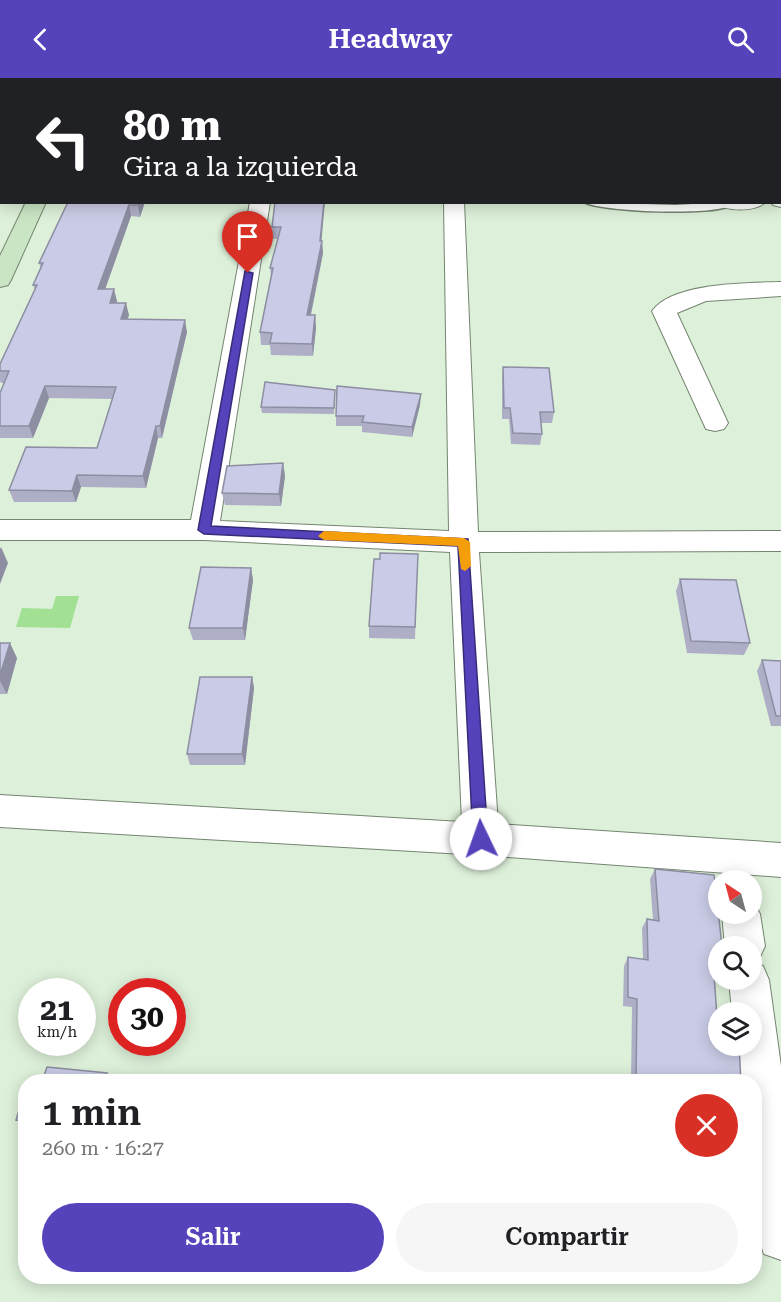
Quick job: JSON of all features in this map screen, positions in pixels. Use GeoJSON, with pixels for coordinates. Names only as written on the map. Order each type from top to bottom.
{"type":"FeatureCollection","features":[{"type":"Feature","properties":{"kind":"main road"},"geometry":{"type":"LineString","coordinates":[[0,280],[35,204]]}},
{"type":"Feature","properties":{"kind":"street"},"geometry":{"type":"LineString","coordinates":[[204,530],[260,204]]}},
{"type":"Feature","properties":{"kind":"street"},"geometry":{"type":"LineString","coordinates":[[454,204],[464,542],[481,839]]}},
{"type":"Feature","properties":{"kind":"street"},"geometry":{"type":"LineString","coordinates":[[715,423],[664,311],[681,300],[710,293],[781,289]]}},
{"type":"Feature","properties":{"kind":"street"},"geometry":{"type":"LineString","coordinates":[[0,530],[204,530],[464,542],[781,541]]}},
{"type":"Feature","properties":{"kind":"street"},"geometry":{"type":"LineString","coordinates":[[0,812],[481,839],[735,869],[781,860]]}},
{"type":"Feature","properties":{"kind":"street"},"geometry":{"type":"LineString","coordinates":[[750,990],[761,1074]]}},
{"type":"Feature","properties":{"kind":"street"},"geometry":{"type":"LineString","coordinates":[[762,1084],[781,1237]]}},
{"type":"Feature","properties":{"kind":"lane"},"geometry":{"type":"LineString","coordinates":[[626,204],[707,208],[725,204]]}},
{"type":"Feature","properties":{"kind":"shaded area"},"geometry":{"type":"Polygon","coordinates":[[[56,596],[79,596],[70,628],[16,627],[22,608],[52,609],[56,596]]]}},
{"type":"Feature","properties":{"kind":"building"},"geometry":{"type":"Polygon","coordinates":[[[67,204],[138,204],[129,205],[98,289],[114,289],[110,303],[126,303],[121,319],[185,320],[160,426],[156,426],[143,476],[77,475],[72,491],[9,490],[26,447],[97,448],[116,387],[45,386],[29,426],[0,426],[0,393],[9,371],[0,371],[0,364],[37,285],[33,285],[43,263],[39,263],[67,204]]]}},
{"type":"Feature","properties":{"kind":"building"},"geometry":{"type":"Polygon","coordinates":[[[275,204],[324,204],[320,241],[322,241],[307,315],[315,315],[312,344],[270,343],[272,333],[260,332],[273,268],[270,268],[281,227],[272,227],[275,204]]]}},
{"type":"Feature","properties":{"kind":"building"},"geometry":{"type":"Polygon","coordinates":[[[503,367],[549,368],[554,412],[540,412],[542,434],[513,433],[510,408],[504,408],[503,367]]]}},
{"type":"Feature","properties":{"kind":"building"},"geometry":{"type":"Polygon","coordinates":[[[265,382],[335,390],[334,408],[261,407],[265,382]]]}},
{"type":"Feature","properties":{"kind":"building"},"geometry":{"type":"Polygon","coordinates":[[[337,386],[421,394],[412,427],[362,422],[364,416],[336,416],[337,386]]]}},
{"type":"Feature","properties":{"kind":"building"},"geometry":{"type":"Polygon","coordinates":[[[283,463],[279,494],[222,493],[227,466],[283,463]]]}},
{"type":"Feature","properties":{"kind":"building"},"geometry":{"type":"Polygon","coordinates":[[[380,553],[418,554],[415,627],[369,626],[374,559],[380,559],[380,553]]]}},
{"type":"Feature","properties":{"kind":"building"},"geometry":{"type":"Polygon","coordinates":[[[201,567],[251,568],[243,628],[189,628],[201,567]]]}},
{"type":"Feature","properties":{"kind":"building"},"geometry":{"type":"Polygon","coordinates":[[[680,579],[736,580],[750,643],[691,641],[680,579]]]}},
{"type":"Feature","properties":{"kind":"building"},"geometry":{"type":"Polygon","coordinates":[[[0,643],[10,643],[0,675],[0,643]]]}},
{"type":"Feature","properties":{"kind":"building"},"geometry":{"type":"Polygon","coordinates":[[[762,660],[781,661],[781,716],[776,716],[762,660]]]}},
{"type":"Feature","properties":{"kind":"building"},"geometry":{"type":"Polygon","coordinates":[[[200,677],[252,677],[242,754],[187,754],[200,677]]]}},
{"type":"Feature","properties":{"kind":"building"},"geometry":{"type":"Polygon","coordinates":[[[655,869],[708,874],[708,924],[720,924],[721,936],[708,936],[708,990],[715,990],[716,1002],[708,1002],[708,1056],[740,1056],[741,1074],[636,1074],[637,999],[628,997],[628,957],[648,960],[647,919],[659,921],[655,869]]]}},
{"type":"Feature","properties":{"kind":"building"},"geometry":{"type":"Polygon","coordinates":[[[47,1067],[107,1073],[107,1074],[45,1074],[47,1067]]]}},
{"type":"Feature","properties":{"kind":"slow traffic"},"geometry":{"type":"LineString","coordinates":[[324,536],[464,542],[465,566]]}},
{"type":"Feature","properties":{"kind":"route"},"geometry":{"type":"LineString","coordinates":[[248,273],[204,530],[464,542],[481,839]]}}]}
